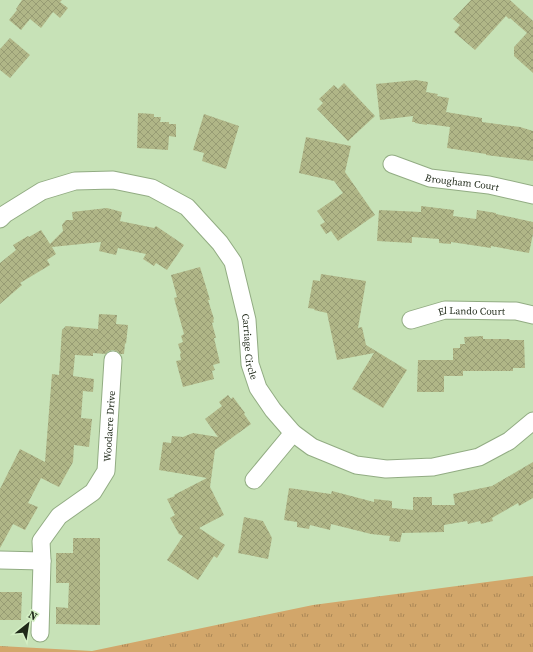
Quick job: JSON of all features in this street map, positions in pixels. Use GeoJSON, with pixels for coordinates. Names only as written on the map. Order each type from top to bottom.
{"type":"FeatureCollection","features":[{"type":"Feature","properties":{"kind":"street","name":"Brougham Court"},"geometry":{"type":"LineString","coordinates":[[392,164],[430,178],[489,186],[533,195]]}},
{"type":"Feature","properties":{"kind":"street","name":"Carriage Circle"},"geometry":{"type":"LineString","coordinates":[[0,219],[5,214],[42,191],[75,181],[112,180],[152,188],[187,207],[220,243],[233,262],[247,320],[250,364],[258,388],[273,410],[293,433],[312,447],[356,465],[386,469],[433,467],[479,457],[509,441],[533,421]]}},
{"type":"Feature","properties":{"kind":"street","name":"El Lando Court"},"geometry":{"type":"LineString","coordinates":[[411,320],[445,310],[516,311],[533,315]]}},
{"type":"Feature","properties":{"kind":"street","name":"Woodacre Drive"},"geometry":{"type":"LineString","coordinates":[[40,633],[42,561],[41,541],[59,516],[93,492],[106,471],[113,360]]}},
{"type":"Feature","properties":{"kind":"street"},"geometry":{"type":"LineString","coordinates":[[254,480],[293,433]]}},
{"type":"Feature","properties":{"kind":"street"},"geometry":{"type":"LineString","coordinates":[[0,560],[42,561]]}},
{"type":"Feature","properties":{"kind":"green space"},"geometry":{"type":"Polygon","coordinates":[[[533,576],[533,652],[0,652],[0,646],[92,651],[313,605],[533,576]]]}},
{"type":"Feature","properties":{"kind":"building"},"geometry":{"type":"Polygon","coordinates":[[[22,0],[62,0],[60,2],[68,8],[60,18],[53,12],[41,28],[30,19],[21,30],[9,20],[17,10],[16,9],[22,0]]]}},
{"type":"Feature","properties":{"kind":"building"},"geometry":{"type":"Polygon","coordinates":[[[471,0],[510,0],[533,21],[533,73],[514,56],[514,47],[527,33],[510,18],[509,19],[506,16],[475,50],[454,32],[460,25],[453,19],[471,0]]]}},
{"type":"Feature","properties":{"kind":"building"},"geometry":{"type":"Polygon","coordinates":[[[10,38],[30,55],[10,78],[0,70],[0,49],[10,38]]]}},
{"type":"Feature","properties":{"kind":"building"},"geometry":{"type":"Polygon","coordinates":[[[416,80],[428,82],[426,92],[449,98],[446,112],[482,118],[482,122],[520,127],[533,131],[533,161],[447,148],[450,127],[415,123],[412,122],[413,116],[380,120],[376,84],[416,80]]]}},
{"type":"Feature","properties":{"kind":"building"},"geometry":{"type":"Polygon","coordinates":[[[344,83],[375,116],[348,141],[317,109],[323,103],[319,99],[334,85],[338,89],[344,83]]]}},
{"type":"Feature","properties":{"kind":"building"},"geometry":{"type":"Polygon","coordinates":[[[138,113],[154,114],[154,117],[161,117],[160,122],[176,124],[176,137],[169,136],[168,150],[137,148],[138,113]]]}},
{"type":"Feature","properties":{"kind":"building"},"geometry":{"type":"Polygon","coordinates":[[[204,114],[239,126],[226,169],[202,161],[204,153],[193,150],[204,114]]]}},
{"type":"Feature","properties":{"kind":"building"},"geometry":{"type":"Polygon","coordinates":[[[306,137],[351,146],[345,172],[375,215],[338,241],[331,231],[326,234],[320,225],[325,222],[317,211],[343,193],[334,181],[299,173],[306,137]]]}},
{"type":"Feature","properties":{"kind":"building"},"geometry":{"type":"Polygon","coordinates":[[[421,206],[454,210],[453,216],[476,219],[477,210],[533,222],[533,234],[529,253],[491,246],[491,248],[451,242],[451,244],[439,243],[439,239],[412,237],[412,243],[377,241],[379,210],[421,212],[421,206]]]}},
{"type":"Feature","properties":{"kind":"building"},"geometry":{"type":"Polygon","coordinates":[[[107,208],[122,212],[120,221],[154,228],[156,226],[184,245],[167,270],[156,263],[154,266],[143,259],[146,254],[118,248],[116,255],[99,251],[101,242],[52,247],[56,254],[47,260],[50,265],[20,283],[22,285],[0,304],[0,263],[16,250],[13,245],[41,230],[50,244],[63,231],[62,225],[66,220],[73,220],[72,212],[107,208]]]}},
{"type":"Feature","properties":{"kind":"building"},"geometry":{"type":"Polygon","coordinates":[[[200,267],[214,319],[214,322],[212,323],[216,338],[214,338],[220,363],[213,365],[215,370],[212,371],[214,379],[183,387],[176,361],[181,360],[181,353],[178,344],[183,342],[181,336],[184,334],[174,298],[177,297],[171,275],[200,267]]]}},
{"type":"Feature","properties":{"kind":"building"},"geometry":{"type":"Polygon","coordinates":[[[321,274],[366,281],[358,328],[362,327],[366,345],[407,370],[383,408],[352,389],[374,353],[337,360],[327,313],[308,308],[313,280],[320,281],[321,274]]]}},
{"type":"Feature","properties":{"kind":"building"},"geometry":{"type":"Polygon","coordinates":[[[99,314],[117,315],[116,324],[128,325],[124,354],[120,354],[113,350],[105,354],[93,353],[93,356],[75,355],[73,376],[94,379],[93,392],[83,391],[81,418],[92,419],[89,447],[74,445],[73,462],[59,487],[41,478],[28,503],[38,507],[25,530],[13,524],[0,548],[0,489],[20,449],[45,462],[52,374],[59,375],[62,330],[66,326],[98,329],[99,314]]]}},
{"type":"Feature","properties":{"kind":"building"},"geometry":{"type":"Polygon","coordinates":[[[483,336],[483,339],[524,340],[525,368],[513,368],[513,371],[463,371],[463,376],[444,376],[444,392],[417,392],[418,360],[453,360],[453,348],[460,348],[460,344],[465,344],[464,337],[483,336]]]}},
{"type":"Feature","properties":{"kind":"building"},"geometry":{"type":"Polygon","coordinates":[[[228,395],[231,399],[233,397],[251,424],[215,450],[210,487],[224,515],[199,528],[225,545],[217,558],[214,556],[198,580],[167,560],[183,536],[179,534],[170,518],[175,515],[167,499],[207,478],[159,470],[163,442],[171,443],[172,436],[183,437],[193,433],[218,437],[205,419],[222,406],[219,402],[228,395]]]}},
{"type":"Feature","properties":{"kind":"building"},"geometry":{"type":"Polygon","coordinates":[[[533,462],[533,498],[519,506],[518,503],[492,518],[493,521],[481,524],[480,521],[468,524],[467,521],[444,525],[444,532],[402,533],[400,542],[389,541],[390,536],[371,534],[331,524],[330,530],[310,525],[309,529],[297,527],[297,522],[284,520],[289,488],[331,494],[332,491],[374,502],[374,499],[392,501],[392,508],[413,510],[413,497],[432,497],[432,505],[455,505],[453,494],[492,486],[533,462]]]}},
{"type":"Feature","properties":{"kind":"building"},"geometry":{"type":"Polygon","coordinates":[[[244,517],[263,521],[272,538],[268,559],[238,553],[244,517]]]}},
{"type":"Feature","properties":{"kind":"building"},"geometry":{"type":"Polygon","coordinates":[[[73,538],[100,538],[100,625],[56,624],[56,607],[68,608],[69,583],[56,583],[56,553],[73,553],[73,538]]]}},
{"type":"Feature","properties":{"kind":"building"},"geometry":{"type":"Polygon","coordinates":[[[0,592],[22,592],[21,620],[0,620],[0,592]]]}}]}
